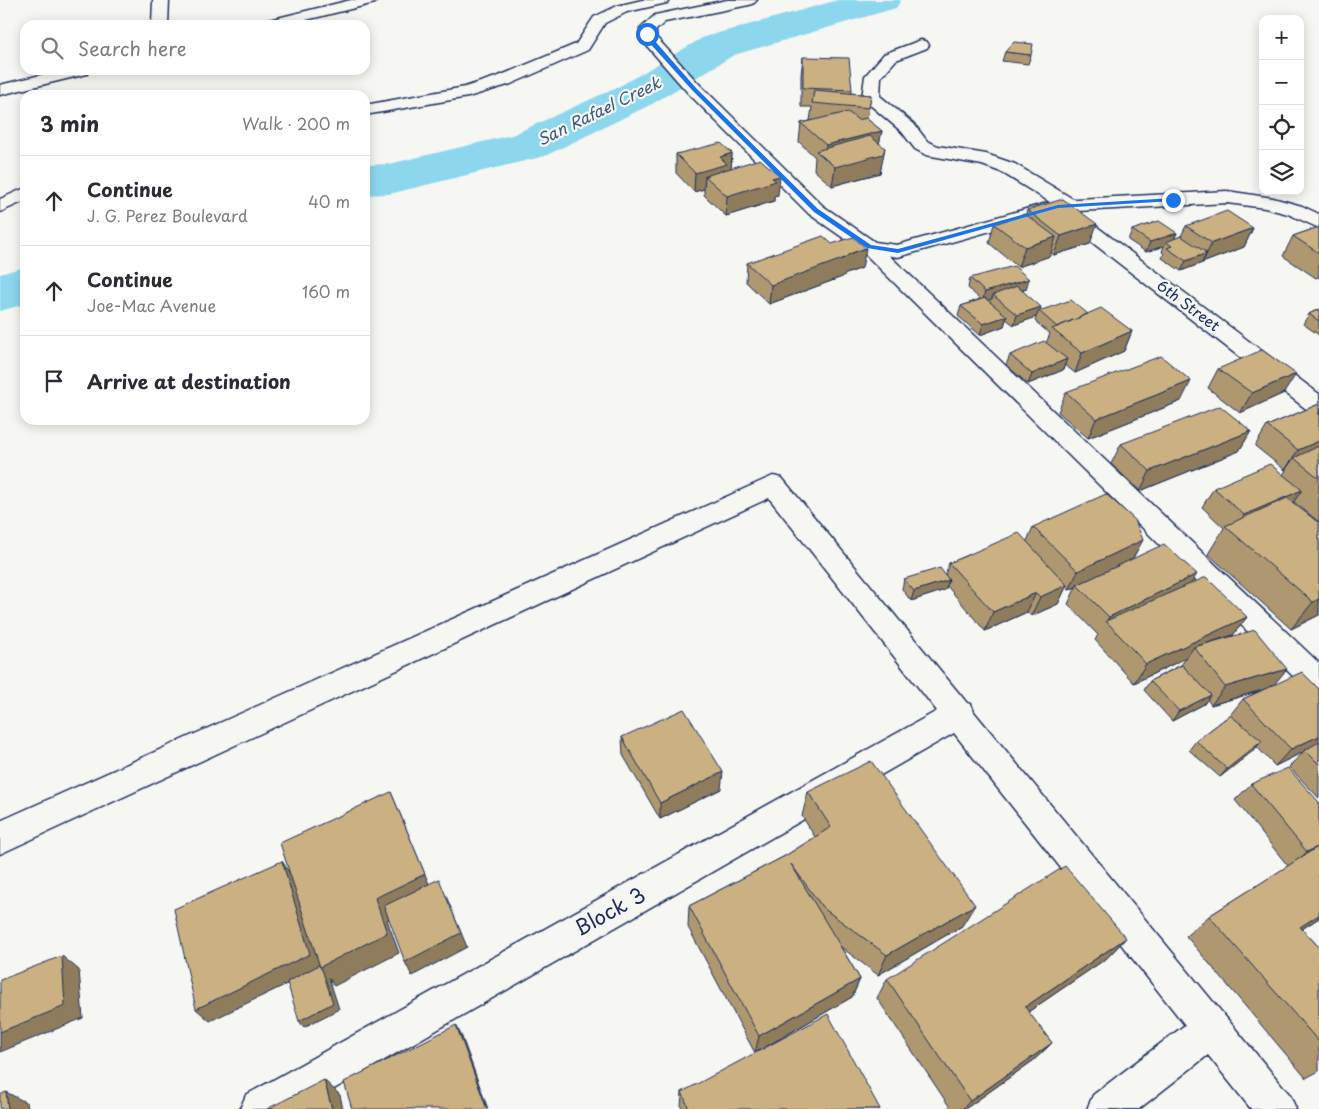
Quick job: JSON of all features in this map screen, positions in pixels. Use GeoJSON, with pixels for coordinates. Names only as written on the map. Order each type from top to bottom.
{"type":"FeatureCollection","features":[{"type":"Feature","properties":{"kind":"street"},"geometry":{"type":"LineString","coordinates":[[160,20],[161,0]]}},
{"type":"Feature","properties":{"kind":"street"},"geometry":{"type":"LineString","coordinates":[[287,20],[370,0]]}},
{"type":"Feature","properties":{"kind":"street"},"geometry":{"type":"LineString","coordinates":[[370,109],[468,92],[505,80],[582,47],[599,20],[622,9],[662,0]]}},
{"type":"Feature","properties":{"kind":"street"},"geometry":{"type":"LineString","coordinates":[[749,0],[660,18],[648,29],[648,38],[694,89],[816,210],[869,247],[1319,682]]}},
{"type":"Feature","properties":{"kind":"street","name":"6th Street"},"geometry":{"type":"LineString","coordinates":[[921,45],[890,57],[873,76],[871,98],[908,128],[921,145],[934,151],[986,160],[1008,168],[1064,206],[1319,406]]}},
{"type":"Feature","properties":{"kind":"street"},"geometry":{"type":"LineString","coordinates":[[0,90],[61,75]]}},
{"type":"Feature","properties":{"kind":"street"},"geometry":{"type":"LineString","coordinates":[[0,206],[20,196]]}},
{"type":"Feature","properties":{"kind":"street"},"geometry":{"type":"LineString","coordinates":[[869,247],[898,251],[1064,206],[1227,197],[1266,202],[1295,210],[1319,222]]}},
{"type":"Feature","properties":{"kind":"street"},"geometry":{"type":"LineString","coordinates":[[0,838],[772,485],[960,714],[1276,1109]]}},
{"type":"Feature","properties":{"kind":"street","name":"Block 3"},"geometry":{"type":"LineString","coordinates":[[260,1109],[960,714]]}},
{"type":"Feature","properties":{"kind":"street"},"geometry":{"type":"LineString","coordinates":[[1108,1109],[1211,1029]]}},
{"type":"Feature","properties":{"kind":"building"},"geometry":{"type":"Polygon","coordinates":[[[1014,42],[1033,44],[1031,55],[1005,52],[1014,42]]]}},
{"type":"Feature","properties":{"kind":"building"},"geometry":{"type":"Polygon","coordinates":[[[803,57],[849,58],[852,90],[803,88],[803,57]]]}},
{"type":"Feature","properties":{"kind":"building"},"geometry":{"type":"Polygon","coordinates":[[[814,90],[871,95],[869,108],[812,103],[814,90]]]}},
{"type":"Feature","properties":{"kind":"building"},"geometry":{"type":"Polygon","coordinates":[[[848,112],[858,120],[866,118],[882,131],[826,145],[801,123],[848,112]]]}},
{"type":"Feature","properties":{"kind":"building"},"geometry":{"type":"Polygon","coordinates":[[[870,136],[885,148],[883,154],[835,167],[816,151],[870,136]]]}},
{"type":"Feature","properties":{"kind":"building"},"geometry":{"type":"Polygon","coordinates":[[[721,143],[732,153],[720,157],[727,164],[695,173],[676,154],[721,143]]]}},
{"type":"Feature","properties":{"kind":"building"},"geometry":{"type":"Polygon","coordinates":[[[760,159],[780,176],[772,178],[776,181],[727,196],[705,176],[760,159]]]}},
{"type":"Feature","properties":{"kind":"building"},"geometry":{"type":"Polygon","coordinates":[[[1063,199],[1097,224],[1061,236],[1027,210],[1063,199]]]}},
{"type":"Feature","properties":{"kind":"building"},"geometry":{"type":"Polygon","coordinates":[[[1227,211],[1253,228],[1212,243],[1186,226],[1227,211]]]}},
{"type":"Feature","properties":{"kind":"building"},"geometry":{"type":"Polygon","coordinates":[[[1025,214],[1056,237],[1025,247],[994,224],[1025,214]]]}},
{"type":"Feature","properties":{"kind":"building"},"geometry":{"type":"Polygon","coordinates":[[[1159,221],[1177,233],[1150,242],[1132,230],[1159,221]]]}},
{"type":"Feature","properties":{"kind":"building"},"geometry":{"type":"Polygon","coordinates":[[[1319,227],[1319,253],[1293,236],[1319,227]]]}},
{"type":"Feature","properties":{"kind":"building"},"geometry":{"type":"Polygon","coordinates":[[[823,236],[832,244],[853,237],[866,248],[849,254],[845,258],[771,285],[747,263],[823,236]]]}},
{"type":"Feature","properties":{"kind":"building"},"geometry":{"type":"Polygon","coordinates":[[[1181,236],[1207,253],[1186,261],[1167,248],[1172,246],[1166,242],[1181,236]]]}},
{"type":"Feature","properties":{"kind":"building"},"geometry":{"type":"Polygon","coordinates":[[[1014,266],[1029,279],[985,292],[970,278],[1014,266]]]}},
{"type":"Feature","properties":{"kind":"building"},"geometry":{"type":"Polygon","coordinates":[[[1017,286],[1041,307],[1017,315],[993,295],[1017,286]]]}},
{"type":"Feature","properties":{"kind":"building"},"geometry":{"type":"Polygon","coordinates":[[[985,298],[1007,316],[983,324],[961,306],[985,298]]]}},
{"type":"Feature","properties":{"kind":"building"},"geometry":{"type":"Polygon","coordinates":[[[1071,300],[1088,314],[1057,327],[1039,311],[1071,300]]]}},
{"type":"Feature","properties":{"kind":"building"},"geometry":{"type":"Polygon","coordinates":[[[1101,308],[1132,331],[1082,353],[1052,329],[1101,308]]]}},
{"type":"Feature","properties":{"kind":"building"},"geometry":{"type":"Polygon","coordinates":[[[1319,309],[1319,321],[1309,314],[1319,309]]]}},
{"type":"Feature","properties":{"kind":"building"},"geometry":{"type":"Polygon","coordinates":[[[1044,341],[1067,359],[1032,374],[1010,355],[1044,341]]]}},
{"type":"Feature","properties":{"kind":"building"},"geometry":{"type":"Polygon","coordinates":[[[1262,350],[1296,374],[1252,393],[1218,369],[1262,350]]]}},
{"type":"Feature","properties":{"kind":"building"},"geometry":{"type":"Polygon","coordinates":[[[1161,356],[1191,381],[1096,419],[1066,392],[1161,356]]]}},
{"type":"Feature","properties":{"kind":"building"},"geometry":{"type":"Polygon","coordinates":[[[1319,404],[1319,441],[1298,450],[1267,426],[1319,404]]]}},
{"type":"Feature","properties":{"kind":"building"},"geometry":{"type":"Polygon","coordinates":[[[1220,406],[1251,431],[1150,471],[1121,444],[1220,406]]]}},
{"type":"Feature","properties":{"kind":"building"},"geometry":{"type":"Polygon","coordinates":[[[1319,446],[1319,478],[1294,458],[1319,446]]]}},
{"type":"Feature","properties":{"kind":"building"},"geometry":{"type":"Polygon","coordinates":[[[1270,464],[1302,490],[1244,515],[1214,488],[1270,464]]]}},
{"type":"Feature","properties":{"kind":"building"},"geometry":{"type":"Polygon","coordinates":[[[1106,494],[1135,520],[1143,540],[1078,571],[1033,527],[1106,494]]]}},
{"type":"Feature","properties":{"kind":"building"},"geometry":{"type":"Polygon","coordinates":[[[1287,498],[1319,523],[1319,599],[1313,602],[1225,526],[1287,498]]]}},
{"type":"Feature","properties":{"kind":"building"},"geometry":{"type":"Polygon","coordinates":[[[1019,533],[1067,585],[1040,597],[1036,593],[993,612],[949,563],[1019,533]]]}},
{"type":"Feature","properties":{"kind":"building"},"geometry":{"type":"Polygon","coordinates":[[[1164,544],[1197,574],[1109,617],[1077,585],[1164,544]]]}},
{"type":"Feature","properties":{"kind":"building"},"geometry":{"type":"Polygon","coordinates":[[[940,568],[949,580],[914,591],[904,579],[940,568]]]}},
{"type":"Feature","properties":{"kind":"building"},"geometry":{"type":"Polygon","coordinates":[[[1206,577],[1247,617],[1146,664],[1106,621],[1206,577]]]}},
{"type":"Feature","properties":{"kind":"building"},"geometry":{"type":"Polygon","coordinates":[[[1255,630],[1287,669],[1225,687],[1194,647],[1255,630]]]}},
{"type":"Feature","properties":{"kind":"building"},"geometry":{"type":"Polygon","coordinates":[[[1182,665],[1211,695],[1179,711],[1150,681],[1182,665]]]}},
{"type":"Feature","properties":{"kind":"building"},"geometry":{"type":"Polygon","coordinates":[[[1302,672],[1319,689],[1319,736],[1291,749],[1243,699],[1302,672]]]}},
{"type":"Feature","properties":{"kind":"building"},"geometry":{"type":"Polygon","coordinates":[[[684,709],[723,772],[660,803],[622,737],[684,709]]]}},
{"type":"Feature","properties":{"kind":"building"},"geometry":{"type":"Polygon","coordinates":[[[1230,715],[1262,741],[1227,769],[1196,741],[1230,715]]]}},
{"type":"Feature","properties":{"kind":"building"},"geometry":{"type":"Polygon","coordinates":[[[1319,742],[1319,764],[1305,750],[1319,742]]]}},
{"type":"Feature","properties":{"kind":"building"},"geometry":{"type":"Polygon","coordinates":[[[871,761],[975,905],[887,955],[823,908],[791,864],[860,979],[759,1036],[689,906],[785,856],[831,827],[808,792],[871,761]]]}},
{"type":"Feature","properties":{"kind":"building"},"geometry":{"type":"Polygon","coordinates":[[[1288,768],[1319,802],[1319,846],[1307,852],[1251,784],[1288,768]]]}},
{"type":"Feature","properties":{"kind":"building"},"geometry":{"type":"Polygon","coordinates":[[[391,792],[425,874],[375,898],[387,933],[320,967],[280,843],[391,792]]]}},
{"type":"Feature","properties":{"kind":"building"},"geometry":{"type":"Polygon","coordinates":[[[1319,846],[1319,915],[1300,927],[1319,947],[1319,1042],[1209,916],[1319,846]]]}},
{"type":"Feature","properties":{"kind":"building"},"geometry":{"type":"Polygon","coordinates":[[[282,861],[310,954],[196,1009],[174,909],[282,861]]]}},
{"type":"Feature","properties":{"kind":"building"},"geometry":{"type":"Polygon","coordinates":[[[1065,866],[1126,938],[1025,1007],[1052,1043],[970,1101],[887,979],[1065,866]]]}},
{"type":"Feature","properties":{"kind":"building"},"geometry":{"type":"Polygon","coordinates":[[[439,879],[461,933],[405,962],[384,906],[439,879]]]}},
{"type":"Feature","properties":{"kind":"building"},"geometry":{"type":"Polygon","coordinates":[[[62,956],[65,1006],[0,1032],[0,980],[62,956]]]}},
{"type":"Feature","properties":{"kind":"building"},"geometry":{"type":"Polygon","coordinates":[[[319,965],[333,1003],[299,1021],[287,982],[319,965]]]}},
{"type":"Feature","properties":{"kind":"building"},"geometry":{"type":"Polygon","coordinates":[[[828,1014],[880,1109],[689,1109],[682,1092],[828,1014]]]}},
{"type":"Feature","properties":{"kind":"building"},"geometry":{"type":"Polygon","coordinates":[[[456,1025],[487,1109],[352,1109],[344,1082],[456,1025]]]}},
{"type":"Feature","properties":{"kind":"building"},"geometry":{"type":"Polygon","coordinates":[[[324,1080],[332,1109],[267,1109],[324,1080]]]}},
{"type":"Feature","properties":{"kind":"building"},"geometry":{"type":"Polygon","coordinates":[[[6,1092],[8,1109],[0,1109],[0,1095],[6,1092]]]}},
{"type":"Feature","properties":{"kind":"waterway","name":"San Rafael Creek"},"geometry":{"type":"LineString","coordinates":[[370,180],[389,179],[528,146],[636,95],[719,46],[882,0]]}},
{"type":"Feature","properties":{"kind":"waterway","name":"San Rafael Creek"},"geometry":{"type":"LineString","coordinates":[[0,294],[20,286]]}},
{"type":"Feature","properties":{"kind":"route"},"geometry":{"type":"LineString","coordinates":[[647,34],[648,38],[694,89],[816,210],[869,247],[898,251],[1058,206],[1173,200]]}}]}
